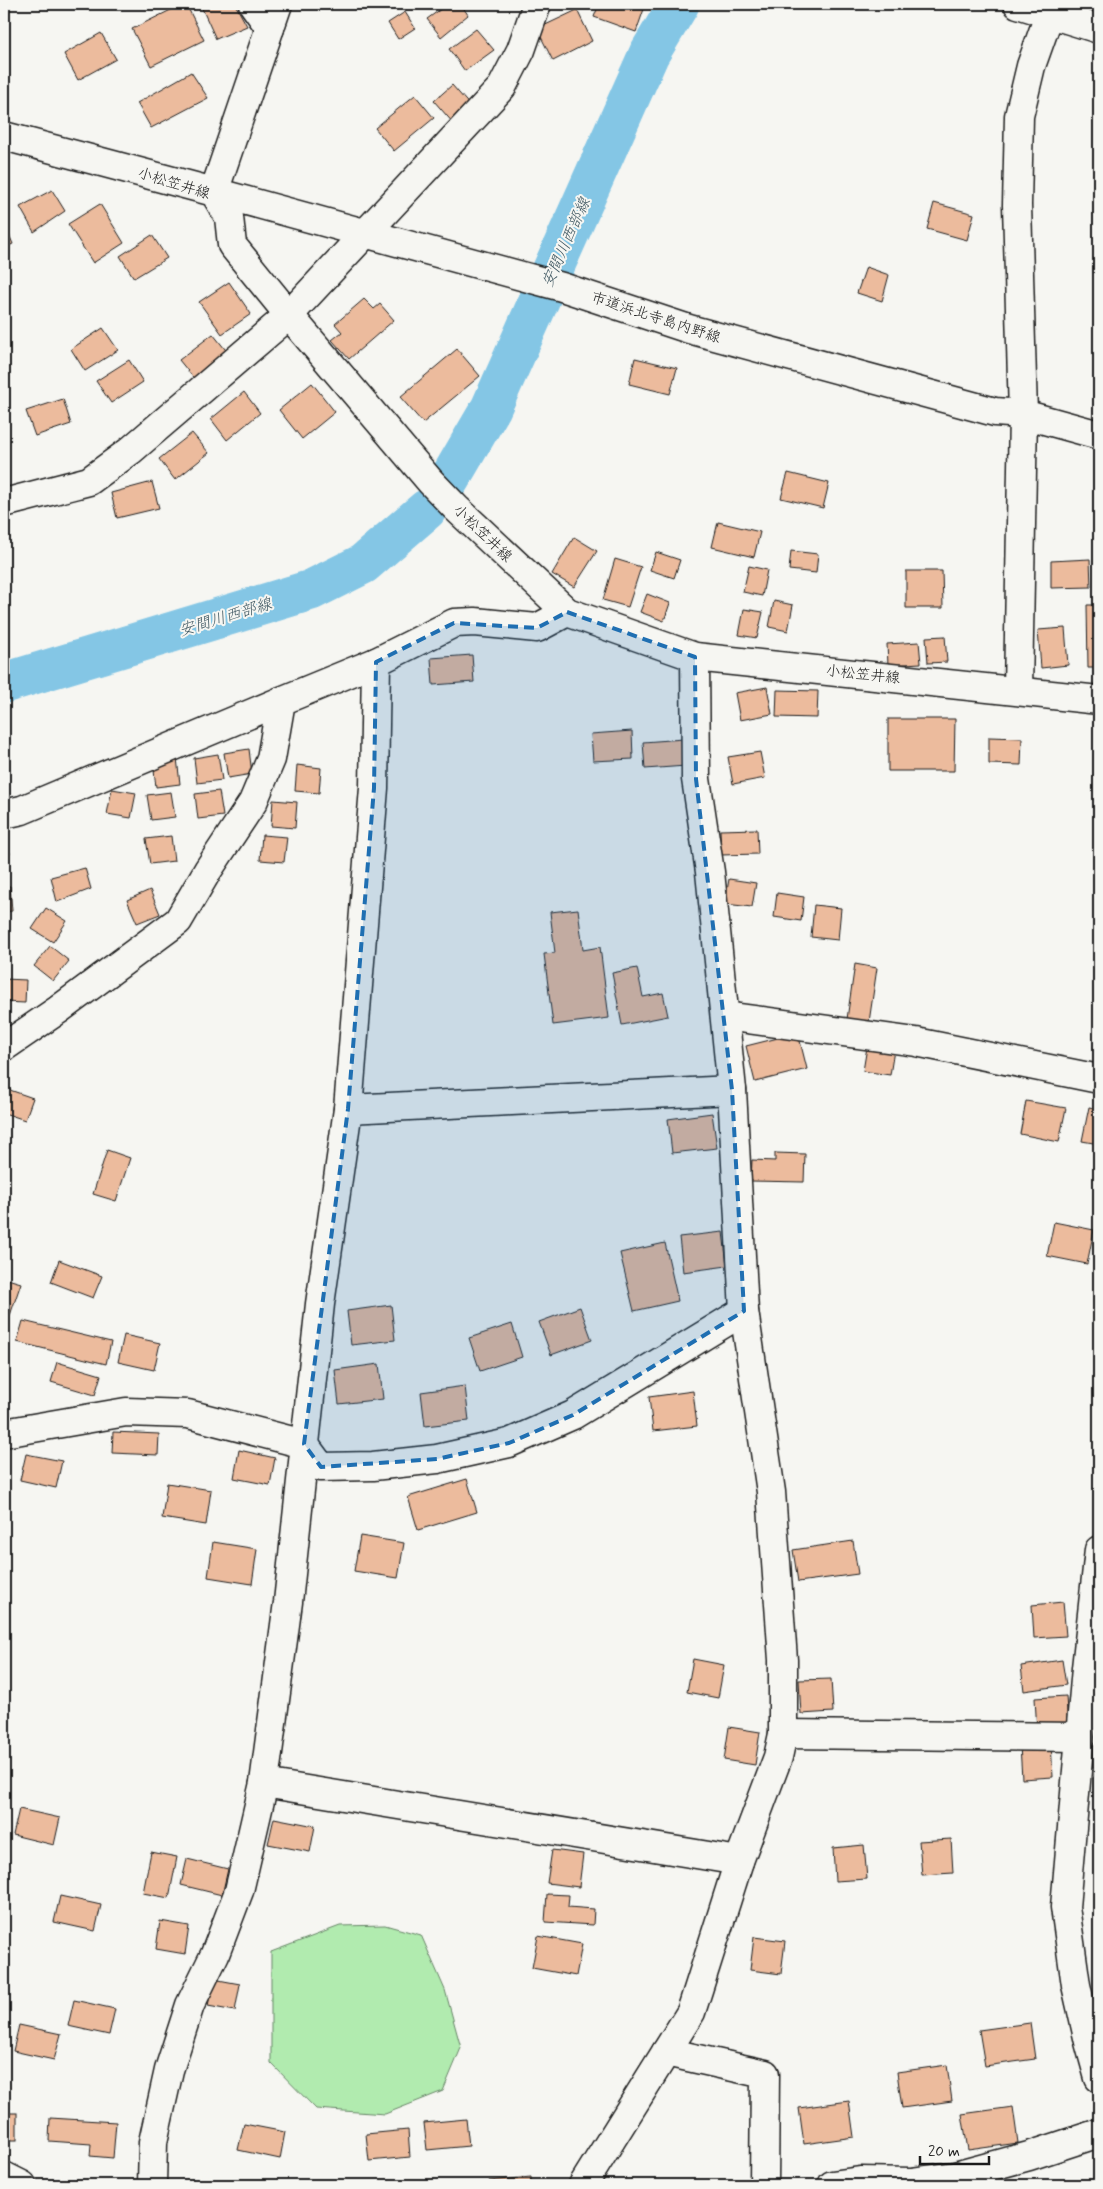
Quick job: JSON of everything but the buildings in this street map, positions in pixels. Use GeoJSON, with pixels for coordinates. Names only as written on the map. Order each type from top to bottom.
{"type":"FeatureCollection","features":[{"type":"Feature","properties":{"kind":"street"},"geometry":{"type":"LineString","coordinates":[[214,192],[274,16],[253,4]]}},
{"type":"Feature","properties":{"kind":"street"},"geometry":{"type":"LineString","coordinates":[[4,503],[89,481],[130,451],[289,315],[502,87],[521,50],[537,4]]}},
{"type":"Feature","properties":{"kind":"street"},"geometry":{"type":"LineString","coordinates":[[1018,4],[1052,9],[1099,29]]}},
{"type":"Feature","properties":{"kind":"street"},"geometry":{"type":"LineString","coordinates":[[1018,690],[1023,414],[1017,205],[1019,116],[1031,66],[1052,9]]}},
{"type":"Feature","properties":{"kind":"street","name":"小松笠井線"},"geometry":{"type":"LineString","coordinates":[[4,136],[214,192],[229,216],[232,245],[289,315],[430,481],[456,508],[567,612],[696,656],[1099,700]]}},
{"type":"Feature","properties":{"kind":"street","name":"市道浜北寺島内野線"},"geometry":{"type":"LineString","coordinates":[[214,192],[562,286],[690,329],[994,412],[1023,414],[1099,435]]}},
{"type":"Feature","properties":{"kind":"street"},"geometry":{"type":"LineString","coordinates":[[4,814],[22,810],[376,662],[454,623],[475,622],[537,628],[567,612]]}},
{"type":"Feature","properties":{"kind":"street"},"geometry":{"type":"LineString","coordinates":[[583,2185],[691,2012],[738,1861],[778,1757],[783,1734],[783,1660],[771,1492],[744,1311],[732,1090],[710,872],[696,779],[696,656]]}},
{"type":"Feature","properties":{"kind":"street"},"geometry":{"type":"LineString","coordinates":[[152,2185],[153,2142],[169,2070],[190,2005],[215,1954],[239,1891],[264,1783],[288,1602],[320,1304],[348,1109],[374,788],[376,662]]}},
{"type":"Feature","properties":{"kind":"street"},"geometry":{"type":"LineString","coordinates":[[4,1047],[66,1004],[178,921],[208,870],[253,802],[271,759],[281,701]]}},
{"type":"Feature","properties":{"kind":"street"},"geometry":{"type":"LineString","coordinates":[[725,1016],[916,1042],[1099,1079]]}},
{"type":"Feature","properties":{"kind":"street"},"geometry":{"type":"LineString","coordinates":[[348,1109],[732,1090]]}},
{"type":"Feature","properties":{"kind":"street"},"geometry":{"type":"LineString","coordinates":[[4,1433],[126,1412],[188,1414],[304,1444],[321,1468],[373,1466],[437,1459],[509,1443],[573,1415],[744,1311]]}},
{"type":"Feature","properties":{"kind":"street"},"geometry":{"type":"LineString","coordinates":[[1099,1550],[1086,1668],[1065,1907],[1076,1985],[1099,2078]]}},
{"type":"Feature","properties":{"kind":"street"},"geometry":{"type":"LineString","coordinates":[[783,1734],[1080,1736]]}},
{"type":"Feature","properties":{"kind":"street"},"geometry":{"type":"LineString","coordinates":[[264,1783],[738,1861]]}},
{"type":"Feature","properties":{"kind":"street"},"geometry":{"type":"LineString","coordinates":[[666,2052],[765,2074],[764,2185]]}},
{"type":"Feature","properties":{"kind":"street"},"geometry":{"type":"LineString","coordinates":[[832,2185],[860,2181],[912,2182],[956,2176],[1029,2156],[1099,2133]]}},
{"type":"Feature","properties":{"kind":"street"},"geometry":{"type":"LineString","coordinates":[[4,2176],[22,2185]]}},
{"type":"Feature","properties":{"kind":"highlighted area"},"geometry":{"type":"Polygon","coordinates":[[[567,612],[695,657],[696,779],[732,1090],[744,1311],[573,1415],[509,1443],[437,1459],[321,1467],[304,1444],[348,1109],[374,788],[376,662],[454,623],[537,628],[567,612]]]}},
{"type":"Feature","properties":{"kind":"green space"},"geometry":{"type":"Polygon","coordinates":[[[385,1925],[421,1935],[445,1990],[461,2048],[443,2091],[385,2114],[316,2109],[271,2063],[271,1952],[340,1926],[385,1925]]]}},
{"type":"Feature","properties":{"kind":"waterway","name":"安間川西部線"},"geometry":{"type":"LineString","coordinates":[[449,480],[491,408],[649,54],[679,4]]}},
{"type":"Feature","properties":{"kind":"waterway","name":"安間川西部線"},"geometry":{"type":"LineString","coordinates":[[4,683],[311,590],[363,564],[426,510]]}}]}
